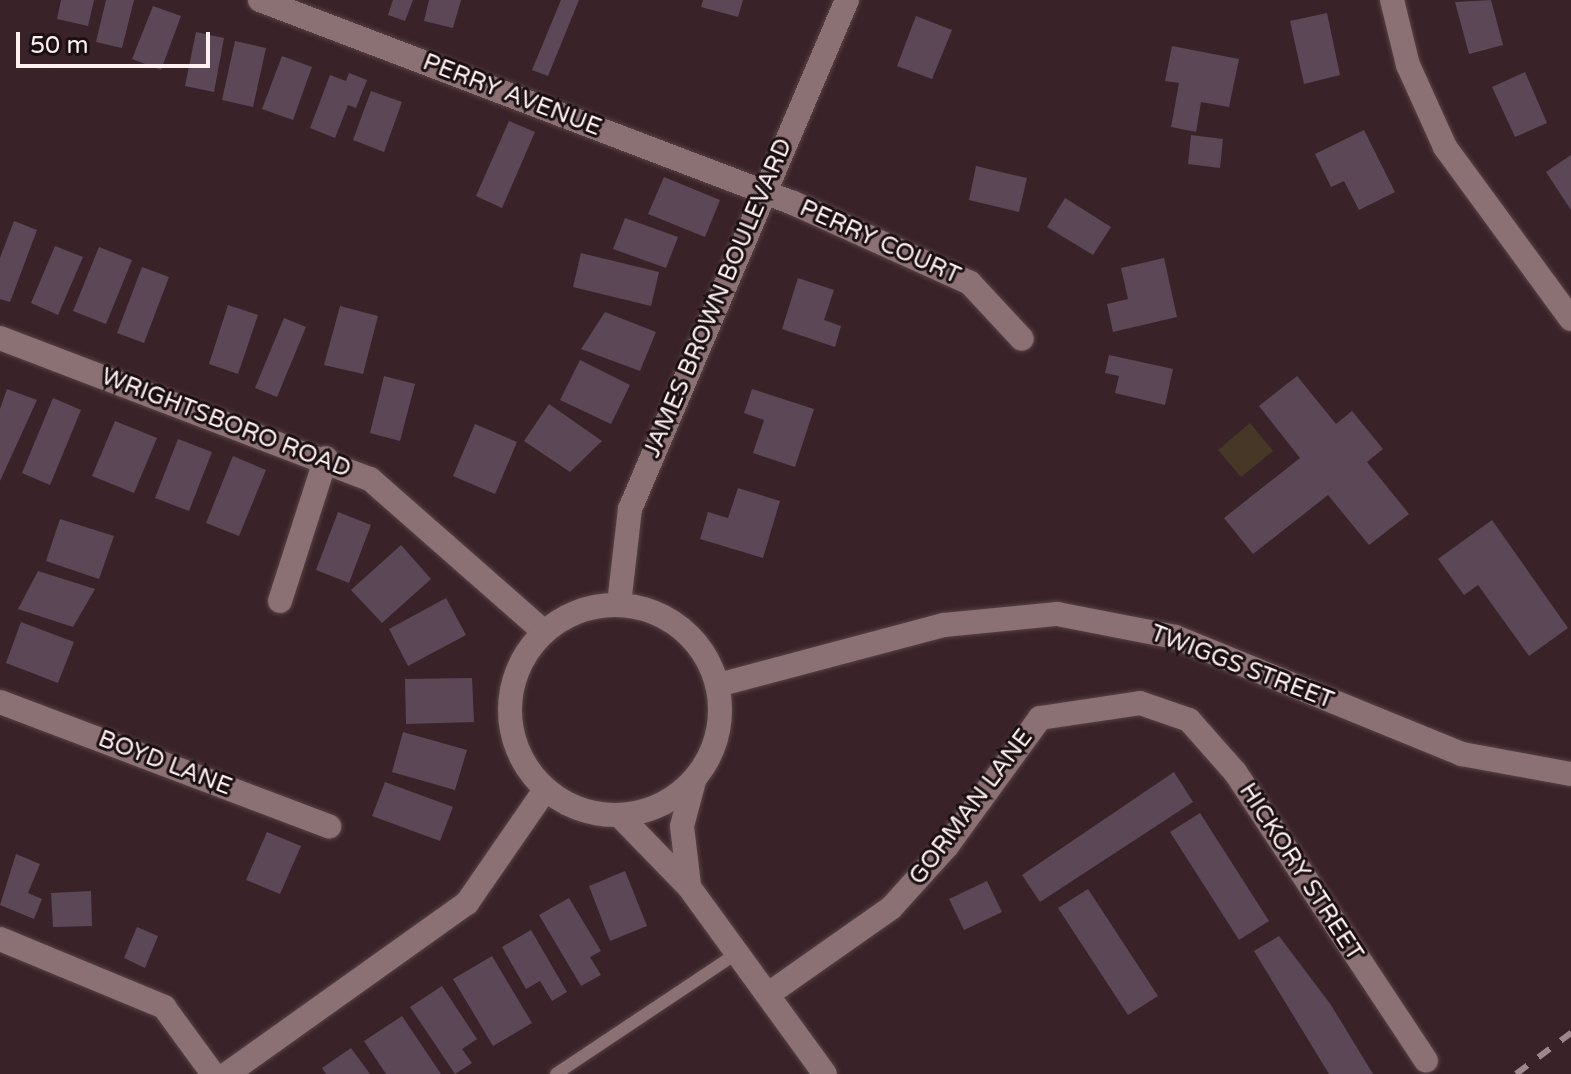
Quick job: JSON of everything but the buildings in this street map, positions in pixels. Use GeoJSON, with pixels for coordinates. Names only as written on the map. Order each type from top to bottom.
{"type":"FeatureCollection","features":[{"type":"Feature","properties":{"kind":"street","name":"PERRY AVENUE"},"geometry":{"type":"LineString","coordinates":[[260,0],[763,190]]}},
{"type":"Feature","properties":{"kind":"street","name":"JAMES BROWN BOULEVARD"},"geometry":{"type":"LineString","coordinates":[[619,604],[630,509],[763,190],[847,0]]}},
{"type":"Feature","properties":{"kind":"street"},"geometry":{"type":"LineString","coordinates":[[1392,0],[1408,65],[1445,147],[1571,319]]}},
{"type":"Feature","properties":{"kind":"street","name":"PERRY COURT"},"geometry":{"type":"LineString","coordinates":[[763,190],[970,283],[1022,339]]}},
{"type":"Feature","properties":{"kind":"street","name":"WRIGHTSBORO ROAD"},"geometry":{"type":"LineString","coordinates":[[0,338],[326,458],[403,501],[544,632]]}},
{"type":"Feature","properties":{"kind":"street"},"geometry":{"type":"LineString","coordinates":[[280,601],[326,458]]}},
{"type":"Feature","properties":{"kind":"street"},"geometry":{"type":"LineString","coordinates":[[689,887],[682,826],[694,781],[718,730],[718,685],[705,653],[682,628],[619,604],[566,616],[544,632],[522,659],[510,693],[510,728],[522,762],[545,790],[593,814],[620,816],[672,799],[694,781]]}},
{"type":"Feature","properties":{"kind":"street","name":"TWIGGS STREET"},"geometry":{"type":"LineString","coordinates":[[718,685],[944,625],[1073,616],[1175,637],[1462,754],[1571,774]]}},
{"type":"Feature","properties":{"kind":"street","name":"BOYD LANE"},"geometry":{"type":"LineString","coordinates":[[0,702],[329,826]]}},
{"type":"Feature","properties":{"kind":"street","name":"GORMAN LANE"},"geometry":{"type":"LineString","coordinates":[[770,993],[902,896],[1040,718],[1125,702],[1154,706]]}},
{"type":"Feature","properties":{"kind":"street","name":"HICKORY STREET"},"geometry":{"type":"LineString","coordinates":[[1154,706],[1189,720],[1235,772],[1426,1061]]}},
{"type":"Feature","properties":{"kind":"street"},"geometry":{"type":"LineString","coordinates":[[227,1074],[467,903],[545,790]]}},
{"type":"Feature","properties":{"kind":"street"},"geometry":{"type":"LineString","coordinates":[[620,816],[689,887],[770,993],[825,1074]]}},
{"type":"Feature","properties":{"kind":"street"},"geometry":{"type":"LineString","coordinates":[[0,939],[164,1007],[213,1074]]}},
{"type":"Feature","properties":{"kind":"lane"},"geometry":{"type":"LineString","coordinates":[[556,1074],[739,952]]}},
{"type":"Feature","properties":{"kind":"shaded area"},"geometry":{"type":"Polygon","coordinates":[[[1250,423],[1273,451],[1241,477],[1218,450],[1250,423]]]}},
{"type":"Feature","properties":{"kind":"railway"},"geometry":{"type":"LineString","coordinates":[[1516,1074],[1571,1033]]}}]}
